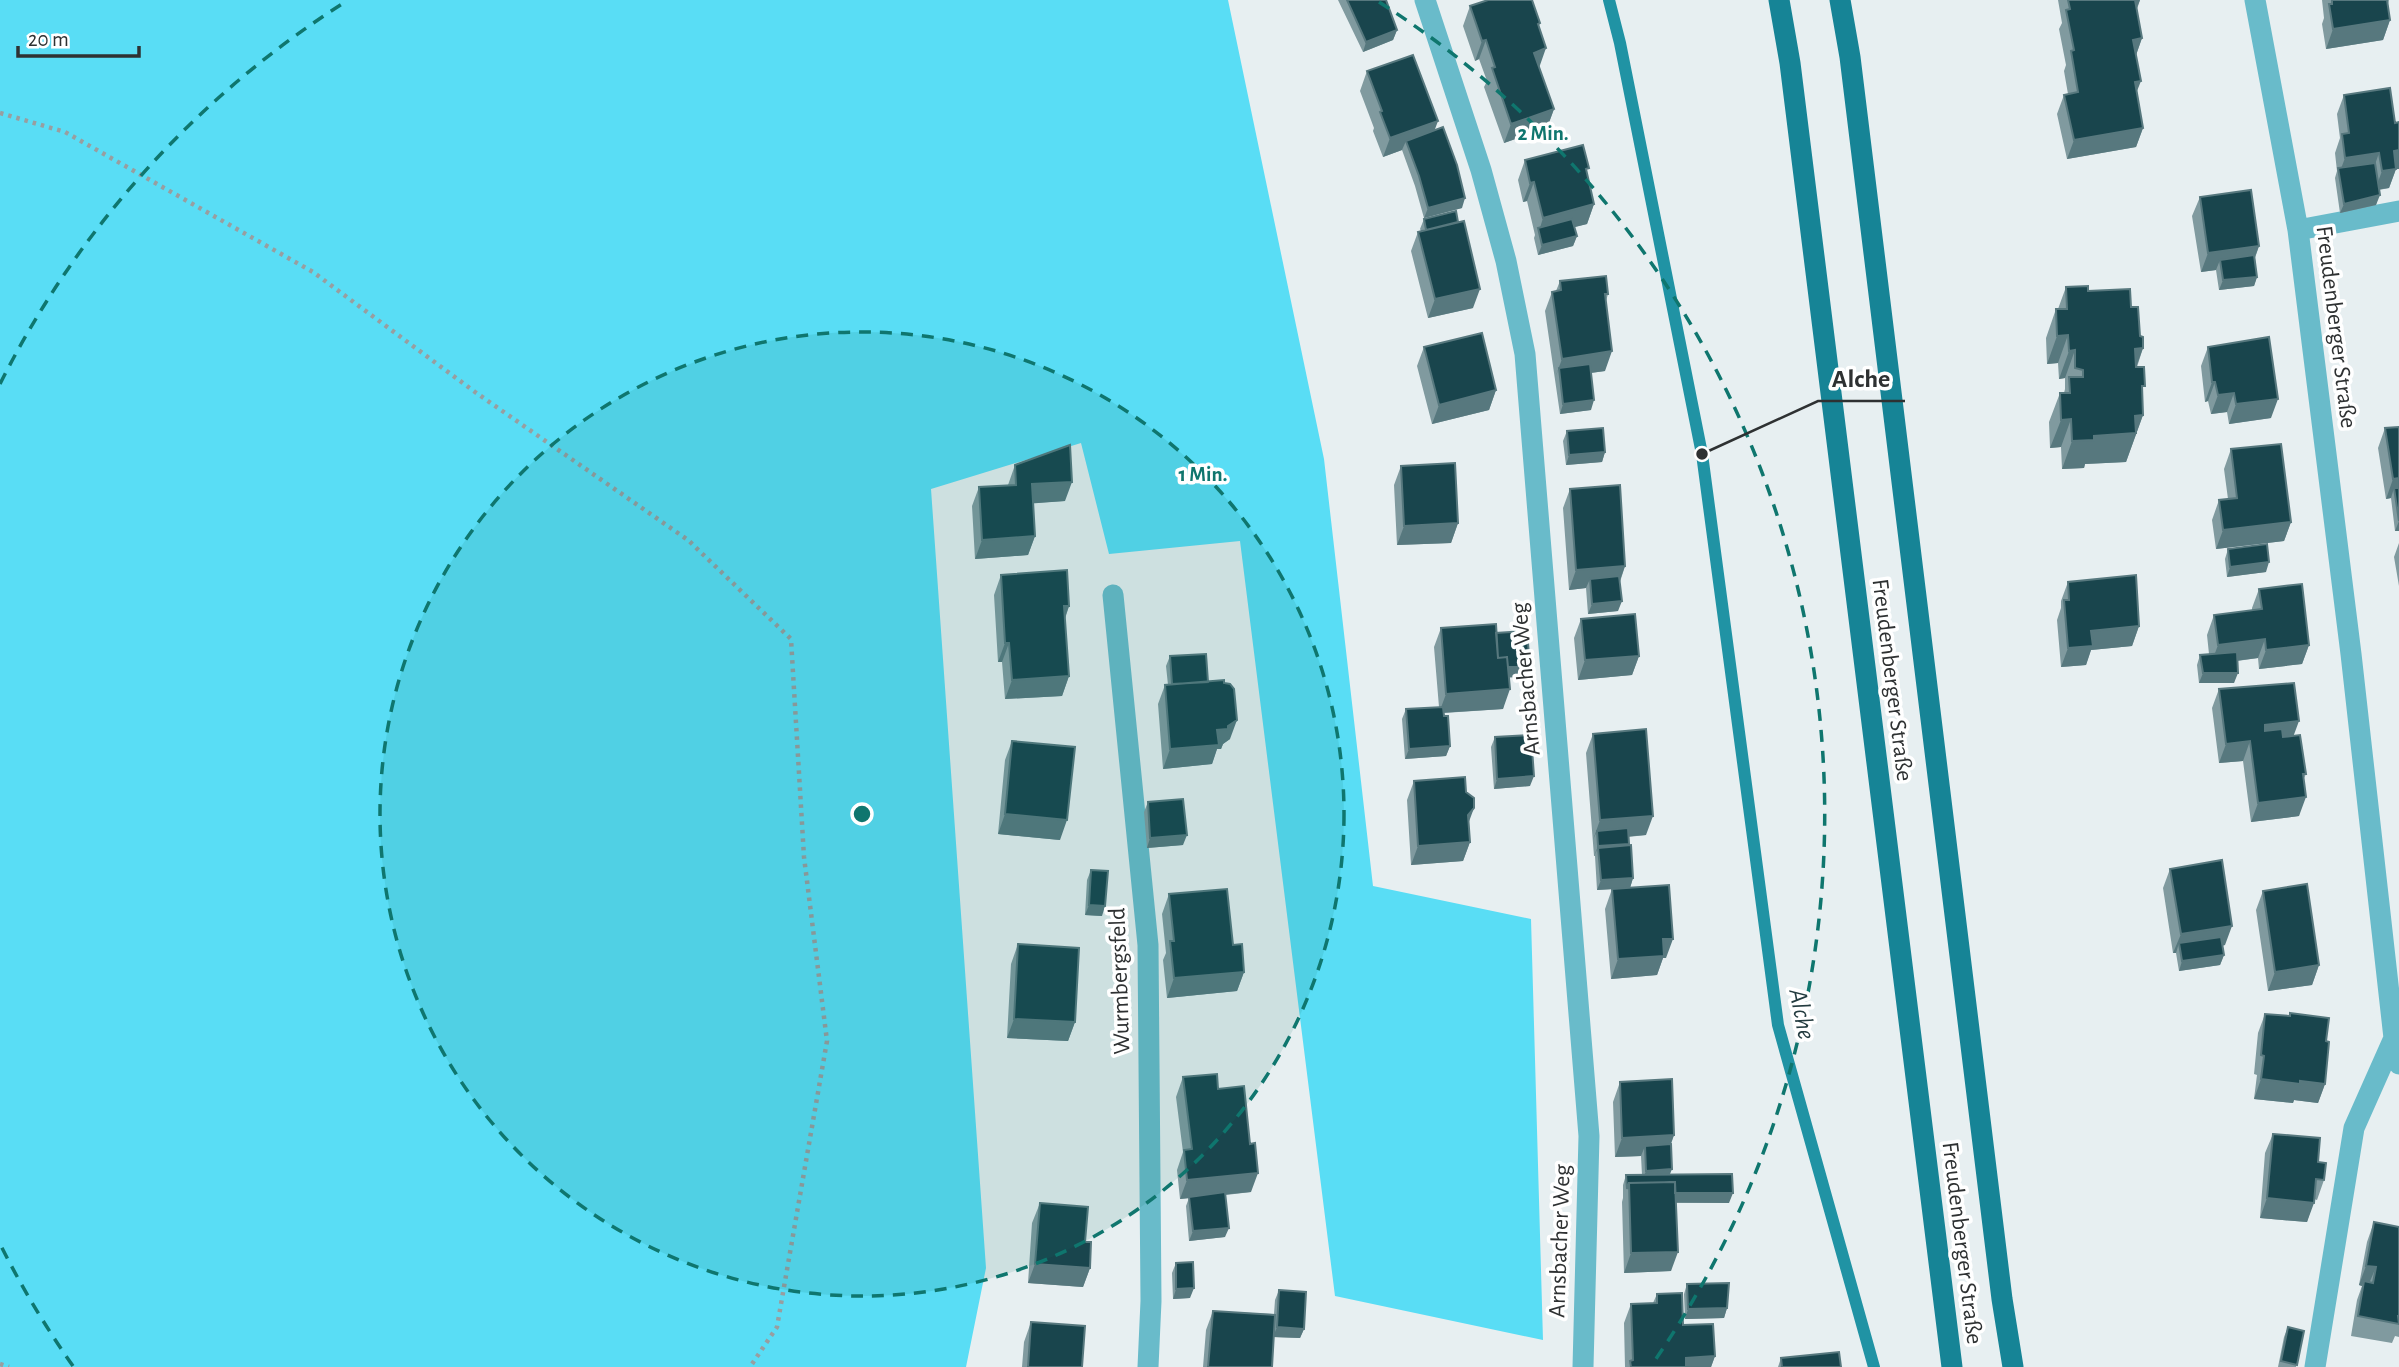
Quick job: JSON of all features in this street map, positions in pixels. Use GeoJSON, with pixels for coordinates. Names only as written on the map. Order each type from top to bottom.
{"type":"FeatureCollection","features":[{"type":"Feature","properties":{"kind":"main road","name":"Freudenberger Straße"},"geometry":{"type":"LineString","coordinates":[[1779,0],[1792,77],[1952,1367]]}},
{"type":"Feature","properties":{"kind":"main road","name":"Freudenberger Straße"},"geometry":{"type":"LineString","coordinates":[[1840,0],[1850,57],[2002,1299],[2013,1367]]}},
{"type":"Feature","properties":{"kind":"street","name":"Arnsbacher Weg"},"geometry":{"type":"LineString","coordinates":[[1425,0],[1480,170],[1506,261],[1525,354],[1589,1136],[1583,1367]]}},
{"type":"Feature","properties":{"kind":"street","name":"Freudenberger Straße"},"geometry":{"type":"LineString","coordinates":[[2255,0],[2298,230],[2399,1064]]}},
{"type":"Feature","properties":{"kind":"street"},"geometry":{"type":"LineString","coordinates":[[2298,230],[2399,211]]}},
{"type":"Feature","properties":{"kind":"street","name":"Wurmbergsfeld"},"geometry":{"type":"LineString","coordinates":[[1113,595],[1148,945],[1151,1301],[1148,1367]]}},
{"type":"Feature","properties":{"kind":"street"},"geometry":{"type":"LineString","coordinates":[[2315,1367],[2354,1128],[2394,1038]]}},
{"type":"Feature","properties":{"kind":"path"},"geometry":{"type":"LineString","coordinates":[[0,113],[65,132],[313,272],[475,392],[688,540],[791,639],[804,857],[827,1041],[777,1327],[750,1367]]}},
{"type":"Feature","properties":{"kind":"path"},"geometry":{"type":"LineString","coordinates":[[0,1364],[9,1367]]}},
{"type":"Feature","properties":{"kind":"shaded area"},"geometry":{"type":"Polygon","coordinates":[[[0,0],[1228,0],[1324,459],[1373,886],[1531,919],[1543,1340],[1335,1296],[1240,541],[1109,554],[1081,443],[931,489],[986,1268],[966,1367],[0,1367],[0,0]]]}},
{"type":"Feature","properties":{"kind":"building"},"geometry":{"type":"Polygon","coordinates":[[[1347,0],[1386,0],[1397,30],[1366,42],[1347,0]]]}},
{"type":"Feature","properties":{"kind":"building"},"geometry":{"type":"Polygon","coordinates":[[[1488,0],[1532,0],[1546,48],[1534,53],[1554,109],[1511,124],[1492,68],[1495,67],[1486,40],[1482,41],[1470,6],[1488,0]]]}},
{"type":"Feature","properties":{"kind":"building"},"geometry":{"type":"Polygon","coordinates":[[[2068,0],[2135,0],[2142,38],[2133,40],[2141,81],[2135,82],[2143,128],[2074,140],[2064,95],[2078,92],[2071,51],[2074,50],[2066,10],[2070,9],[2068,0]]]}},
{"type":"Feature","properties":{"kind":"building"},"geometry":{"type":"Polygon","coordinates":[[[2332,0],[2387,0],[2390,20],[2333,29],[2329,4],[2332,4],[2332,0]]]}},
{"type":"Feature","properties":{"kind":"building"},"geometry":{"type":"Polygon","coordinates":[[[1413,55],[1438,121],[1390,138],[1367,71],[1413,55]]]}},
{"type":"Feature","properties":{"kind":"building"},"geometry":{"type":"Polygon","coordinates":[[[2390,88],[2395,123],[2399,122],[2399,150],[2394,151],[2396,169],[2382,171],[2379,153],[2345,158],[2342,134],[2349,133],[2344,95],[2390,88]]]}},
{"type":"Feature","properties":{"kind":"building"},"geometry":{"type":"Polygon","coordinates":[[[1443,127],[1457,165],[1465,198],[1428,208],[1406,141],[1443,127]]]}},
{"type":"Feature","properties":{"kind":"building"},"geometry":{"type":"Polygon","coordinates":[[[1583,145],[1594,204],[1543,218],[1525,160],[1583,145]]]}},
{"type":"Feature","properties":{"kind":"building"},"geometry":{"type":"Polygon","coordinates":[[[2375,163],[2380,195],[2344,204],[2338,168],[2375,163]]]}},
{"type":"Feature","properties":{"kind":"building"},"geometry":{"type":"Polygon","coordinates":[[[2251,190],[2259,246],[2208,253],[2200,197],[2251,190]]]}},
{"type":"Feature","properties":{"kind":"building"},"geometry":{"type":"Polygon","coordinates":[[[1456,211],[1458,222],[1426,230],[1424,219],[1456,211]]]}},
{"type":"Feature","properties":{"kind":"building"},"geometry":{"type":"Polygon","coordinates":[[[1572,219],[1577,236],[1542,245],[1538,228],[1572,219]]]}},
{"type":"Feature","properties":{"kind":"building"},"geometry":{"type":"Polygon","coordinates":[[[1464,221],[1480,289],[1435,299],[1418,232],[1464,221]]]}},
{"type":"Feature","properties":{"kind":"building"},"geometry":{"type":"Polygon","coordinates":[[[2254,255],[2257,277],[2223,280],[2220,260],[2254,255]]]}},
{"type":"Feature","properties":{"kind":"building"},"geometry":{"type":"Polygon","coordinates":[[[1606,276],[1608,294],[1605,294],[1612,351],[1562,359],[1552,292],[1561,290],[1560,281],[1606,276]]]}},
{"type":"Feature","properties":{"kind":"building"},"geometry":{"type":"Polygon","coordinates":[[[2088,286],[2088,291],[2130,289],[2131,307],[2138,307],[2143,348],[2135,349],[2136,367],[2144,367],[2143,415],[2135,416],[2136,433],[2094,436],[2094,440],[2072,441],[2071,419],[2061,420],[2060,393],[2070,393],[2069,377],[2083,377],[2083,370],[2075,368],[2075,350],[2069,351],[2068,335],[2057,336],[2056,309],[2067,309],[2066,287],[2088,286]]]}},
{"type":"Feature","properties":{"kind":"building"},"geometry":{"type":"Polygon","coordinates":[[[1482,333],[1496,390],[1439,405],[1424,347],[1482,333]]]}},
{"type":"Feature","properties":{"kind":"building"},"geometry":{"type":"Polygon","coordinates":[[[2269,337],[2278,399],[2236,404],[2234,393],[2218,395],[2215,382],[2212,382],[2208,347],[2269,337]]]}},
{"type":"Feature","properties":{"kind":"building"},"geometry":{"type":"Polygon","coordinates":[[[1590,364],[1594,400],[1563,404],[1559,368],[1590,364]]]}},
{"type":"Feature","properties":{"kind":"building"},"geometry":{"type":"Polygon","coordinates":[[[2399,427],[2399,478],[2393,479],[2385,428],[2399,427]]]}},
{"type":"Feature","properties":{"kind":"building"},"geometry":{"type":"Polygon","coordinates":[[[1603,428],[1605,452],[1569,455],[1567,431],[1603,428]]]}},
{"type":"Feature","properties":{"kind":"building"},"geometry":{"type":"Polygon","coordinates":[[[2281,444],[2291,522],[2223,530],[2219,500],[2237,498],[2231,449],[2281,444]]]}},
{"type":"Feature","properties":{"kind":"building"},"geometry":{"type":"Polygon","coordinates":[[[1070,445],[1072,482],[1032,484],[1035,536],[982,540],[979,487],[1016,485],[1015,465],[1070,445]]]}},
{"type":"Feature","properties":{"kind":"building"},"geometry":{"type":"Polygon","coordinates":[[[1455,463],[1458,523],[1404,526],[1401,466],[1455,463]]]}},
{"type":"Feature","properties":{"kind":"building"},"geometry":{"type":"Polygon","coordinates":[[[1620,485],[1625,566],[1576,570],[1570,489],[1620,485]]]}},
{"type":"Feature","properties":{"kind":"building"},"geometry":{"type":"Polygon","coordinates":[[[2394,488],[2399,488],[2399,521],[2394,488]]]}},
{"type":"Feature","properties":{"kind":"building"},"geometry":{"type":"Polygon","coordinates":[[[2267,544],[2269,562],[2230,567],[2228,549],[2267,544]]]}},
{"type":"Feature","properties":{"kind":"building"},"geometry":{"type":"Polygon","coordinates":[[[1067,570],[1069,606],[1064,606],[1069,676],[1012,680],[1009,643],[1005,643],[1001,575],[1067,570]]]}},
{"type":"Feature","properties":{"kind":"building"},"geometry":{"type":"Polygon","coordinates":[[[2136,575],[2139,626],[2091,631],[2093,646],[2068,648],[2064,600],[2069,600],[2068,582],[2136,575]]]}},
{"type":"Feature","properties":{"kind":"building"},"geometry":{"type":"Polygon","coordinates":[[[1619,576],[1622,601],[1592,604],[1590,579],[1619,576]]]}},
{"type":"Feature","properties":{"kind":"building"},"geometry":{"type":"Polygon","coordinates":[[[2302,584],[2309,645],[2266,650],[2265,639],[2218,645],[2214,615],[2262,609],[2259,589],[2302,584]]]}},
{"type":"Feature","properties":{"kind":"building"},"geometry":{"type":"Polygon","coordinates":[[[1635,614],[1639,656],[1585,660],[1581,619],[1635,614]]]}},
{"type":"Feature","properties":{"kind":"building"},"geometry":{"type":"Polygon","coordinates":[[[1496,624],[1498,658],[1507,657],[1510,689],[1446,694],[1441,628],[1496,624]]]}},
{"type":"Feature","properties":{"kind":"building"},"geometry":{"type":"Polygon","coordinates":[[[1527,631],[1530,667],[1508,667],[1507,657],[1498,658],[1496,633],[1527,631]]]}},
{"type":"Feature","properties":{"kind":"building"},"geometry":{"type":"Polygon","coordinates":[[[2237,652],[2238,673],[2203,673],[2200,655],[2237,652]]]}},
{"type":"Feature","properties":{"kind":"building"},"geometry":{"type":"Polygon","coordinates":[[[1206,654],[1208,682],[1172,684],[1170,656],[1206,654]]]}},
{"type":"Feature","properties":{"kind":"building"},"geometry":{"type":"Polygon","coordinates":[[[1224,680],[1224,683],[1230,684],[1234,689],[1237,720],[1228,726],[1228,729],[1217,730],[1219,745],[1170,749],[1165,685],[1224,680]]]}},
{"type":"Feature","properties":{"kind":"building"},"geometry":{"type":"Polygon","coordinates":[[[2294,683],[2299,721],[2265,725],[2265,731],[2282,729],[2283,737],[2300,735],[2306,774],[2303,774],[2306,797],[2258,803],[2250,741],[2226,744],[2219,689],[2294,683]]]}},
{"type":"Feature","properties":{"kind":"building"},"geometry":{"type":"Polygon","coordinates":[[[1443,707],[1444,716],[1448,716],[1450,746],[1409,749],[1406,709],[1443,707]]]}},
{"type":"Feature","properties":{"kind":"building"},"geometry":{"type":"Polygon","coordinates":[[[1646,729],[1653,816],[1600,820],[1593,734],[1646,729]]]}},
{"type":"Feature","properties":{"kind":"building"},"geometry":{"type":"Polygon","coordinates":[[[1531,735],[1534,776],[1497,779],[1495,737],[1531,735]]]}},
{"type":"Feature","properties":{"kind":"building"},"geometry":{"type":"Polygon","coordinates":[[[1012,741],[1075,747],[1067,820],[1005,814],[1012,741]]]}},
{"type":"Feature","properties":{"kind":"building"},"geometry":{"type":"Polygon","coordinates":[[[1465,777],[1466,792],[1474,798],[1474,808],[1468,815],[1470,842],[1418,846],[1414,781],[1465,777]]]}},
{"type":"Feature","properties":{"kind":"building"},"geometry":{"type":"Polygon","coordinates":[[[1183,799],[1187,835],[1150,838],[1148,802],[1183,799]]]}},
{"type":"Feature","properties":{"kind":"building"},"geometry":{"type":"Polygon","coordinates":[[[1628,828],[1629,844],[1598,846],[1597,831],[1628,828]]]}},
{"type":"Feature","properties":{"kind":"building"},"geometry":{"type":"Polygon","coordinates":[[[1631,845],[1633,878],[1601,880],[1598,848],[1631,845]]]}},
{"type":"Feature","properties":{"kind":"building"},"geometry":{"type":"Polygon","coordinates":[[[2222,860],[2232,926],[2181,934],[2170,869],[2222,860]]]}},
{"type":"Feature","properties":{"kind":"building"},"geometry":{"type":"Polygon","coordinates":[[[1091,870],[1108,871],[1105,906],[1089,905],[1091,870]]]}},
{"type":"Feature","properties":{"kind":"building"},"geometry":{"type":"Polygon","coordinates":[[[2307,884],[2319,965],[2275,972],[2263,891],[2307,884]]]}},
{"type":"Feature","properties":{"kind":"building"},"geometry":{"type":"Polygon","coordinates":[[[1669,885],[1673,939],[1663,939],[1664,956],[1618,959],[1612,889],[1669,885]]]}},
{"type":"Feature","properties":{"kind":"building"},"geometry":{"type":"Polygon","coordinates":[[[1227,889],[1233,945],[1242,944],[1244,972],[1174,978],[1170,941],[1174,941],[1169,894],[1227,889]]]}},
{"type":"Feature","properties":{"kind":"building"},"geometry":{"type":"Polygon","coordinates":[[[2221,937],[2224,955],[2182,961],[2179,943],[2221,937]]]}},
{"type":"Feature","properties":{"kind":"building"},"geometry":{"type":"Polygon","coordinates":[[[1018,944],[1079,948],[1075,1022],[1014,1019],[1018,944]]]}},
{"type":"Feature","properties":{"kind":"building"},"geometry":{"type":"Polygon","coordinates":[[[2290,1013],[2329,1018],[2325,1084],[2261,1079],[2265,1014],[2290,1016],[2290,1013]]]}},
{"type":"Feature","properties":{"kind":"building"},"geometry":{"type":"Polygon","coordinates":[[[1217,1074],[1218,1089],[1244,1086],[1250,1144],[1255,1143],[1258,1173],[1187,1180],[1184,1150],[1192,1149],[1183,1077],[1217,1074]]]}},
{"type":"Feature","properties":{"kind":"building"},"geometry":{"type":"Polygon","coordinates":[[[1672,1079],[1674,1135],[1622,1138],[1620,1082],[1672,1079]]]}},
{"type":"Feature","properties":{"kind":"building"},"geometry":{"type":"Polygon","coordinates":[[[2273,1134],[2320,1138],[2318,1162],[2326,1163],[2324,1180],[2316,1179],[2314,1203],[2267,1198],[2273,1134]]]}},
{"type":"Feature","properties":{"kind":"building"},"geometry":{"type":"Polygon","coordinates":[[[1671,1144],[1672,1169],[1646,1171],[1645,1146],[1671,1144]]]}},
{"type":"Feature","properties":{"kind":"building"},"geometry":{"type":"Polygon","coordinates":[[[1732,1174],[1733,1193],[1675,1193],[1675,1182],[1629,1183],[1627,1189],[1626,1175],[1732,1174]]]}},
{"type":"Feature","properties":{"kind":"building"},"geometry":{"type":"Polygon","coordinates":[[[1675,1182],[1678,1252],[1631,1253],[1629,1183],[1675,1182]]]}},
{"type":"Feature","properties":{"kind":"building"},"geometry":{"type":"Polygon","coordinates":[[[1225,1192],[1229,1228],[1193,1231],[1189,1197],[1225,1192]]]}},
{"type":"Feature","properties":{"kind":"building"},"geometry":{"type":"Polygon","coordinates":[[[1040,1203],[1088,1207],[1085,1242],[1091,1242],[1090,1268],[1035,1264],[1040,1203]]]}},
{"type":"Feature","properties":{"kind":"building"},"geometry":{"type":"Polygon","coordinates":[[[2374,1222],[2399,1227],[2399,1324],[2358,1316],[2364,1281],[2373,1283],[2376,1267],[2366,1266],[2374,1222]]]}},
{"type":"Feature","properties":{"kind":"building"},"geometry":{"type":"Polygon","coordinates":[[[1193,1262],[1194,1288],[1176,1289],[1176,1263],[1193,1262]]]}},
{"type":"Feature","properties":{"kind":"building"},"geometry":{"type":"Polygon","coordinates":[[[1729,1283],[1727,1308],[1688,1309],[1687,1284],[1729,1283]]]}},
{"type":"Feature","properties":{"kind":"building"},"geometry":{"type":"Polygon","coordinates":[[[1279,1290],[1306,1292],[1304,1329],[1277,1327],[1279,1290]]]}},
{"type":"Feature","properties":{"kind":"building"},"geometry":{"type":"Polygon","coordinates":[[[1682,1293],[1683,1325],[1713,1324],[1715,1356],[1686,1358],[1686,1367],[1631,1367],[1631,1304],[1657,1303],[1657,1294],[1682,1293]]]}},
{"type":"Feature","properties":{"kind":"building"},"geometry":{"type":"Polygon","coordinates":[[[1213,1311],[1275,1315],[1272,1367],[1208,1367],[1213,1311]]]}},
{"type":"Feature","properties":{"kind":"building"},"geometry":{"type":"Polygon","coordinates":[[[1031,1322],[1085,1326],[1082,1367],[1028,1367],[1031,1322]]]}},
{"type":"Feature","properties":{"kind":"building"},"geometry":{"type":"Polygon","coordinates":[[[2288,1327],[2304,1331],[2297,1365],[2281,1361],[2288,1327]]]}},
{"type":"Feature","properties":{"kind":"building"},"geometry":{"type":"Polygon","coordinates":[[[1839,1352],[1841,1367],[1782,1367],[1781,1358],[1839,1352]]]}},
{"type":"Feature","properties":{"kind":"waterway","name":"Alche"},"geometry":{"type":"LineString","coordinates":[[1609,0],[1620,43],[1702,454],[1778,1025],[1874,1367]]}},
{"type":"Feature","properties":{"kind":"place","name":"Alche"},"geometry":{"type":"Point","coordinates":[1702,454]}}]}
